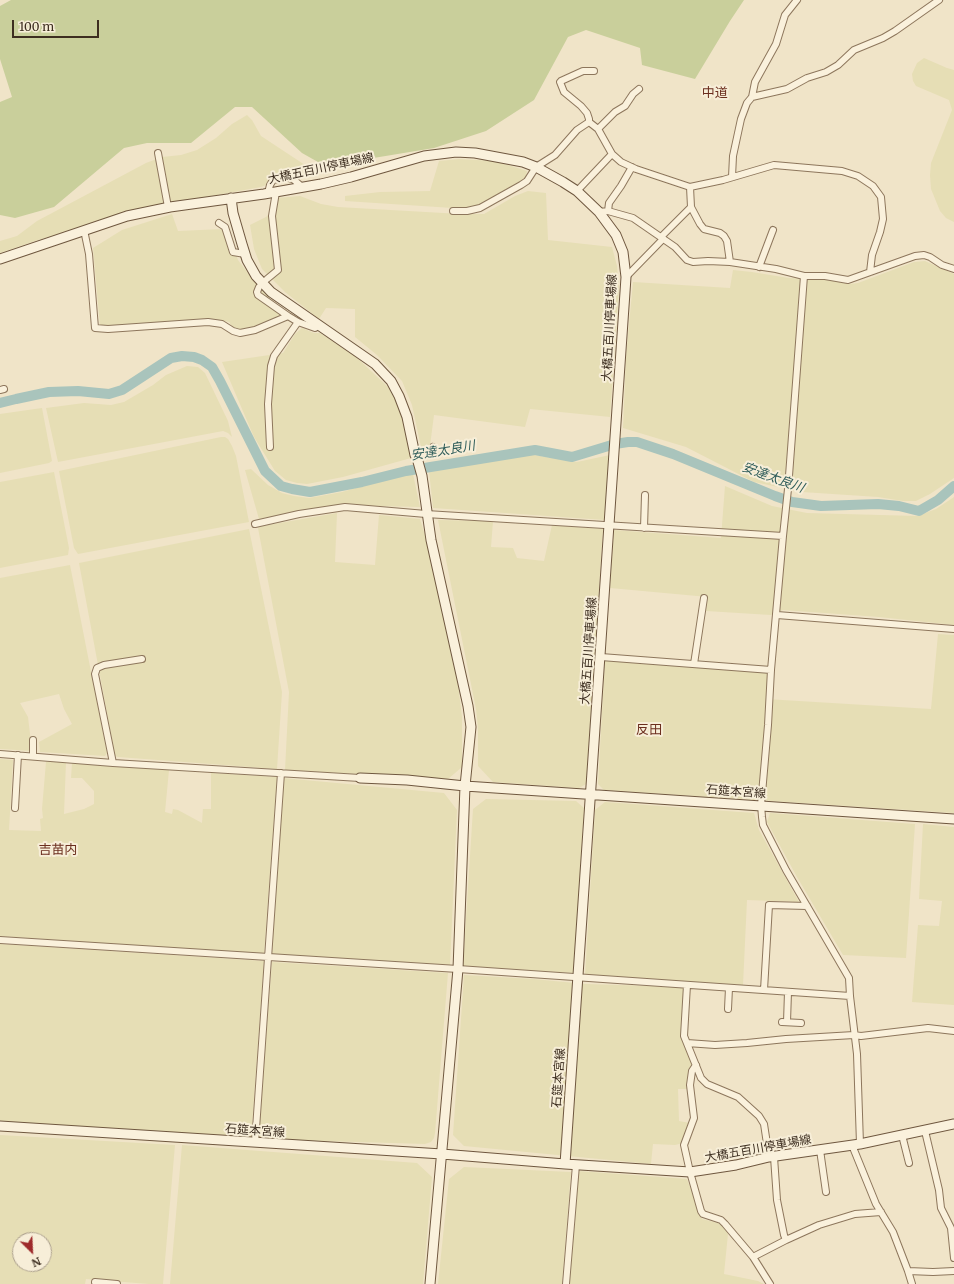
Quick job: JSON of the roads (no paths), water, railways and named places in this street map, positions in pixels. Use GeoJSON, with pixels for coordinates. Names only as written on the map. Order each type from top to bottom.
{"type":"FeatureCollection","features":[{"type":"Feature","properties":{"kind":"main road","name":"大橋五百川停車場線"},"geometry":{"type":"LineString","coordinates":[[0,259],[127,216],[168,207],[302,187],[351,177],[424,156],[456,152],[475,153],[523,162],[536,167],[563,182],[603,211],[623,252],[626,277],[601,657],[590,794]]}},
{"type":"Feature","properties":{"kind":"main road"},"geometry":{"type":"LineString","coordinates":[[231,198],[233,213],[245,254],[256,276],[271,292],[375,364],[391,381],[404,407],[422,476],[426,514],[431,540],[468,706],[470,727],[465,786],[458,969],[430,1284]]}},
{"type":"Feature","properties":{"kind":"main road"},"geometry":{"type":"LineString","coordinates":[[360,778],[407,780],[465,786],[590,794]]}},
{"type":"Feature","properties":{"kind":"main road","name":"石筵本宮線"},"geometry":{"type":"LineString","coordinates":[[0,1126],[442,1154],[565,1164],[590,794],[761,805],[954,820]]}},
{"type":"Feature","properties":{"kind":"main road","name":"大橋五百川停車場線"},"geometry":{"type":"LineString","coordinates":[[565,1164],[690,1172],[729,1166],[771,1157],[856,1145],[954,1124]]}},
{"type":"Feature","properties":{"kind":"street"},"geometry":{"type":"LineString","coordinates":[[732,177],[733,156],[741,119],[747,103],[752,97],[755,82],[776,44],[784,15],[796,0]]}},
{"type":"Feature","properties":{"kind":"street"},"geometry":{"type":"LineString","coordinates":[[752,97],[787,89],[807,78],[826,72],[838,65],[854,50],[895,31],[939,0]]}},
{"type":"Feature","properties":{"kind":"street"},"geometry":{"type":"LineString","coordinates":[[594,70],[583,71],[561,80],[560,82],[564,92],[587,113],[589,122],[598,129],[612,154],[626,165],[690,187],[774,165],[842,171],[865,180],[872,186],[880,197],[883,219],[872,254],[870,272]]}},
{"type":"Feature","properties":{"kind":"street"},"geometry":{"type":"LineString","coordinates":[[598,129],[615,112],[625,106],[633,94],[639,89]]}},
{"type":"Feature","properties":{"kind":"street"},"geometry":{"type":"LineString","coordinates":[[453,211],[475,210],[485,206],[527,181],[536,167],[555,155],[577,130],[589,122]]}},
{"type":"Feature","properties":{"kind":"street"},"geometry":{"type":"LineString","coordinates":[[158,153],[168,207]]}},
{"type":"Feature","properties":{"kind":"street"},"geometry":{"type":"LineString","coordinates":[[577,192],[612,154]]}},
{"type":"Feature","properties":{"kind":"street"},"geometry":{"type":"LineString","coordinates":[[632,167],[621,186],[603,211],[633,218],[675,247],[687,260],[693,262],[730,262],[776,269],[804,276],[825,276],[848,280],[915,256],[924,255],[942,265],[954,269]]}},
{"type":"Feature","properties":{"kind":"street"},"geometry":{"type":"LineString","coordinates":[[267,279],[278,270],[272,216],[272,192],[270,185],[273,180],[284,177],[293,179],[302,187]]}},
{"type":"Feature","properties":{"kind":"street"},"geometry":{"type":"LineString","coordinates":[[690,187],[691,207],[704,229],[720,233],[724,236],[727,241],[730,262]]}},
{"type":"Feature","properties":{"kind":"street"},"geometry":{"type":"LineString","coordinates":[[626,277],[691,207]]}},
{"type":"Feature","properties":{"kind":"street"},"geometry":{"type":"LineString","coordinates":[[219,223],[225,227],[233,252],[245,254]]}},
{"type":"Feature","properties":{"kind":"street"},"geometry":{"type":"LineString","coordinates":[[84,230],[89,254],[95,328],[108,329],[208,322],[222,324],[233,331],[240,333],[255,330],[288,316]]}},
{"type":"Feature","properties":{"kind":"street"},"geometry":{"type":"LineString","coordinates":[[759,267],[774,230]]}},
{"type":"Feature","properties":{"kind":"street"},"geometry":{"type":"LineString","coordinates":[[804,276],[788,489],[761,805],[763,825],[786,870],[849,978],[857,1054],[856,1145],[864,1177],[881,1212],[893,1232],[912,1284]]}},
{"type":"Feature","properties":{"kind":"street"},"geometry":{"type":"LineString","coordinates":[[259,287],[257,292],[258,295],[288,316],[298,322],[315,328],[320,325]]}},
{"type":"Feature","properties":{"kind":"street"},"geometry":{"type":"LineString","coordinates":[[270,447],[268,404],[271,366],[274,356],[298,322]]}},
{"type":"Feature","properties":{"kind":"street"},"geometry":{"type":"LineString","coordinates":[[416,456],[432,449],[434,446]]}},
{"type":"Feature","properties":{"kind":"street"},"geometry":{"type":"LineString","coordinates":[[644,528],[645,495]]}},
{"type":"Feature","properties":{"kind":"street"},"geometry":{"type":"LineString","coordinates":[[255,524],[299,514],[345,507],[426,514],[783,536]]}},
{"type":"Feature","properties":{"kind":"street"},"geometry":{"type":"LineString","coordinates":[[694,664],[704,598]]}},
{"type":"Feature","properties":{"kind":"street"},"geometry":{"type":"LineString","coordinates":[[777,615],[954,629]]}},
{"type":"Feature","properties":{"kind":"street"},"geometry":{"type":"LineString","coordinates":[[601,657],[772,670]]}},
{"type":"Feature","properties":{"kind":"street"},"geometry":{"type":"LineString","coordinates":[[112,762],[95,674],[97,668],[104,665],[142,659]]}},
{"type":"Feature","properties":{"kind":"street"},"geometry":{"type":"LineString","coordinates":[[33,740],[33,756]]}},
{"type":"Feature","properties":{"kind":"street"},"geometry":{"type":"LineString","coordinates":[[0,754],[360,778]]}},
{"type":"Feature","properties":{"kind":"street"},"geometry":{"type":"LineString","coordinates":[[15,808],[18,755]]}},
{"type":"Feature","properties":{"kind":"street"},"geometry":{"type":"LineString","coordinates":[[255,1143],[281,773]]}},
{"type":"Feature","properties":{"kind":"street"},"geometry":{"type":"LineString","coordinates":[[764,990],[769,905],[807,906]]}},
{"type":"Feature","properties":{"kind":"street"},"geometry":{"type":"LineString","coordinates":[[0,940],[850,996]]}},
{"type":"Feature","properties":{"kind":"street"},"geometry":{"type":"LineString","coordinates":[[687,985],[684,1036],[702,1078],[707,1084],[738,1097],[759,1116],[764,1124],[771,1157],[777,1200],[786,1240]]}},
{"type":"Feature","properties":{"kind":"street"},"geometry":{"type":"LineString","coordinates":[[728,1009],[729,988]]}},
{"type":"Feature","properties":{"kind":"street"},"geometry":{"type":"LineString","coordinates":[[788,992],[785,1022],[801,1023]]}},
{"type":"Feature","properties":{"kind":"street"},"geometry":{"type":"LineString","coordinates":[[687,1043],[715,1045],[854,1035],[861,1036],[928,1028],[954,1031]]}},
{"type":"Feature","properties":{"kind":"street"},"geometry":{"type":"LineString","coordinates":[[696,1065],[692,1071],[690,1085],[694,1118],[684,1145],[701,1211],[703,1214],[721,1220],[753,1257],[770,1284]]}},
{"type":"Feature","properties":{"kind":"street"},"geometry":{"type":"LineString","coordinates":[[925,1131],[939,1190],[941,1208],[951,1228],[954,1258]]}},
{"type":"Feature","properties":{"kind":"street"},"geometry":{"type":"LineString","coordinates":[[902,1135],[909,1163]]}},
{"type":"Feature","properties":{"kind":"street"},"geometry":{"type":"LineString","coordinates":[[820,1150],[826,1192]]}},
{"type":"Feature","properties":{"kind":"street"},"geometry":{"type":"LineString","coordinates":[[566,1284],[576,1165]]}},
{"type":"Feature","properties":{"kind":"street"},"geometry":{"type":"LineString","coordinates":[[753,1257],[786,1240],[819,1226],[855,1214],[881,1212]]}},
{"type":"Feature","properties":{"kind":"street"},"geometry":{"type":"LineString","coordinates":[[908,1271],[933,1272],[954,1270]]}},
{"type":"Feature","properties":{"kind":"street"},"geometry":{"type":"LineString","coordinates":[[95,1282],[116,1284]]}},
{"type":"Feature","properties":{"kind":"waterway","name":"安達太良川"},"geometry":{"type":"LineString","coordinates":[[0,403],[49,392],[78,391],[109,394],[122,390],[171,358],[182,356],[194,357],[202,360],[212,367],[265,471],[281,486],[292,489],[310,492],[362,482],[406,471],[535,450],[572,457],[615,444],[628,442],[637,442],[673,454],[792,502],[821,506],[878,504],[899,506],[919,511],[938,500],[954,486]]}},
{"type":"Feature","properties":{"kind":"district","name":"中道"},"geometry":{"type":"Point","coordinates":[715,93]}},
{"type":"Feature","properties":{"kind":"district","name":"反田"},"geometry":{"type":"Point","coordinates":[649,730]}},
{"type":"Feature","properties":{"kind":"district","name":"吉苗内"},"geometry":{"type":"Point","coordinates":[58,850]}}]}
